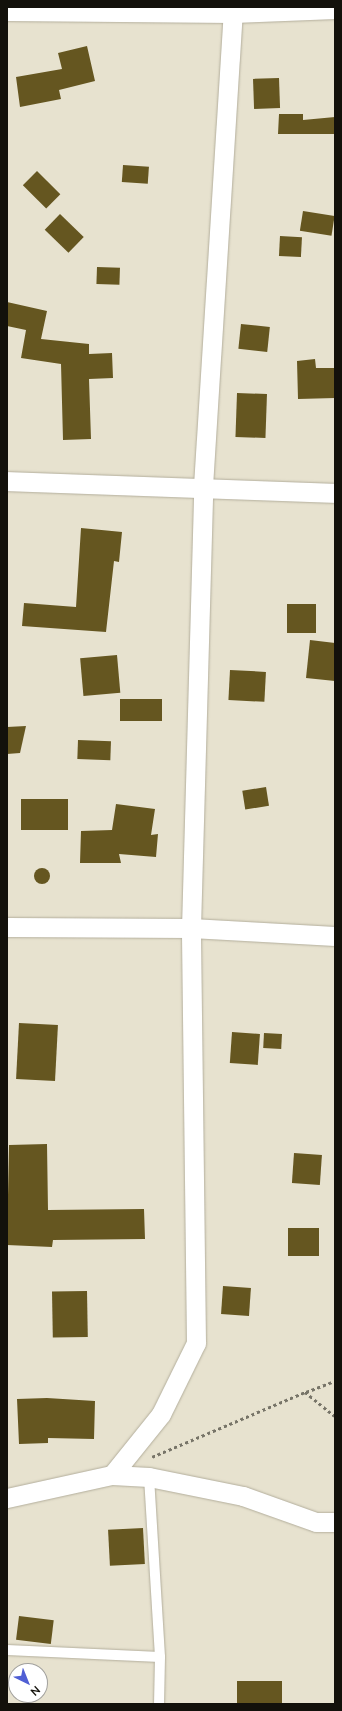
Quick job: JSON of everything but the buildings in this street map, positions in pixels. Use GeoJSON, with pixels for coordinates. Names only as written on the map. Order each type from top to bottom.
{"type":"FeatureCollection","features":[{"type":"Feature","properties":{"kind":"street"},"geometry":{"type":"LineString","coordinates":[[7,10],[335,9]]}},
{"type":"Feature","properties":{"kind":"street"},"geometry":{"type":"LineString","coordinates":[[112,1474],[161,1414],[196,1342],[191,928],[203,486],[233,10]]}},
{"type":"Feature","properties":{"kind":"street"},"geometry":{"type":"LineString","coordinates":[[7,481],[203,486],[335,493]]}},
{"type":"Feature","properties":{"kind":"street"},"geometry":{"type":"LineString","coordinates":[[7,928],[191,928],[335,936]]}},
{"type":"Feature","properties":{"kind":"street"},"geometry":{"type":"LineString","coordinates":[[7,1498],[112,1474],[148,1468],[243,1496],[316,1522],[335,1522]]}},
{"type":"Feature","properties":{"kind":"lane"},"geometry":{"type":"LineString","coordinates":[[148,1468],[160,1657],[159,1704]]}},
{"type":"Feature","properties":{"kind":"lane"},"geometry":{"type":"LineString","coordinates":[[7,1650],[160,1657]]}},
{"type":"Feature","properties":{"kind":"path"},"geometry":{"type":"LineString","coordinates":[[148,1468],[305,1392],[335,1381]]}},
{"type":"Feature","properties":{"kind":"path"},"geometry":{"type":"LineString","coordinates":[[305,1392],[335,1416]]}}]}
